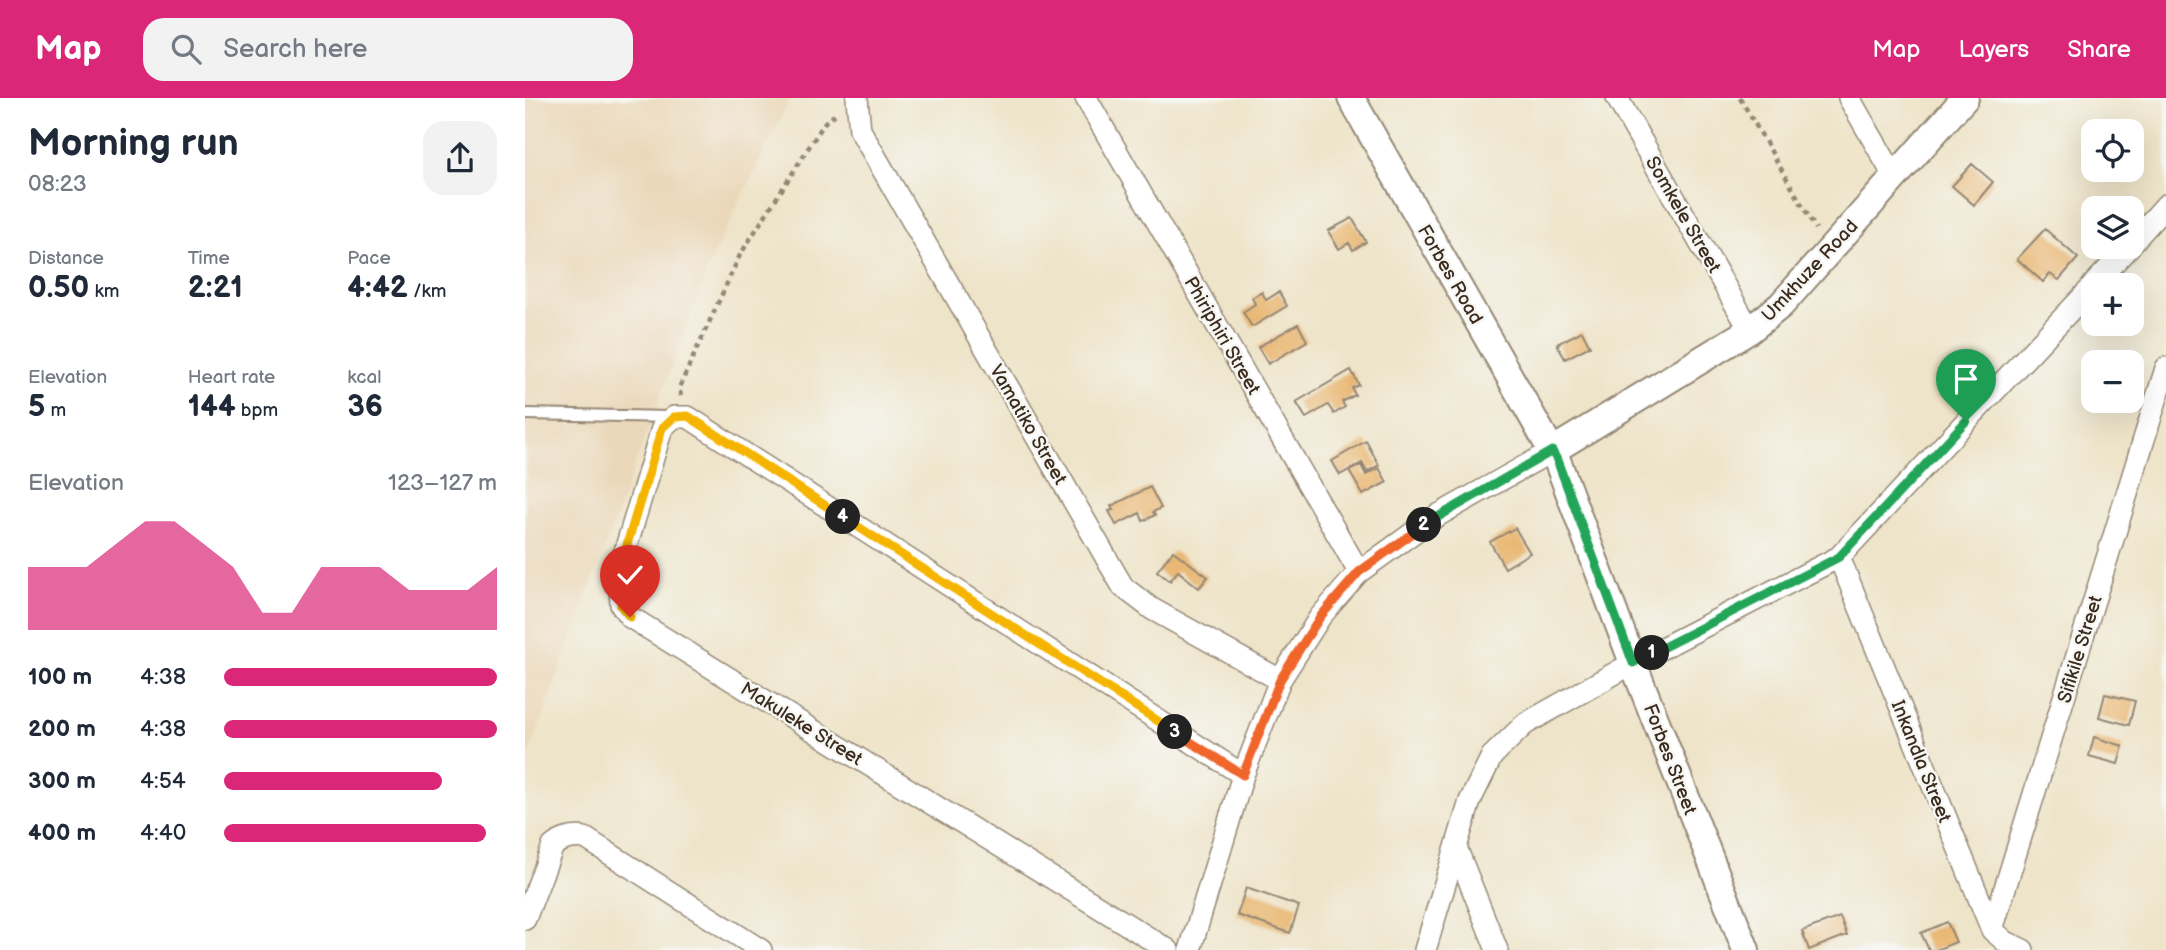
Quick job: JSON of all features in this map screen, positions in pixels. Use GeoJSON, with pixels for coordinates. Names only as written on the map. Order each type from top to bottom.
{"type":"FeatureCollection","features":[{"type":"Feature","properties":{"kind":"street","name":"Vamatiko Street"},"geometry":{"type":"LineString","coordinates":[[857,98],[860,130],[1123,587],[1152,609],[1280,680]]}},
{"type":"Feature","properties":{"kind":"street","name":"Phiriphiri Street"},"geometry":{"type":"LineString","coordinates":[[1086,98],[1359,572]]}},
{"type":"Feature","properties":{"kind":"street","name":"Forbes Road"},"geometry":{"type":"LineString","coordinates":[[1350,98],[1552,451]]}},
{"type":"Feature","properties":{"kind":"street","name":"Somkele Street"},"geometry":{"type":"LineString","coordinates":[[1617,98],[1750,330]]}},
{"type":"Feature","properties":{"kind":"street"},"geometry":{"type":"LineString","coordinates":[[1849,98],[1894,176]]}},
{"type":"Feature","properties":{"kind":"street","name":"Umkhuze Road"},"geometry":{"type":"LineString","coordinates":[[1552,451],[1750,330],[1781,305],[1965,98]]}},
{"type":"Feature","properties":{"kind":"street"},"geometry":{"type":"LineString","coordinates":[[2144,230],[2166,205]]}},
{"type":"Feature","properties":{"kind":"street"},"geometry":{"type":"LineString","coordinates":[[2104,273],[2118,259]]}},
{"type":"Feature","properties":{"kind":"street"},"geometry":{"type":"LineString","coordinates":[[1425,950],[1470,801],[1492,756],[1525,724],[1633,663],[1839,557],[2081,298]]}},
{"type":"Feature","properties":{"kind":"street","name":"Sifikile Street"},"geometry":{"type":"LineString","coordinates":[[1992,930],[2166,368]]}},
{"type":"Feature","properties":{"kind":"street"},"geometry":{"type":"LineString","coordinates":[[681,417],[1243,775]]}},
{"type":"Feature","properties":{"kind":"street","name":"Makuleke Street"},"geometry":{"type":"LineString","coordinates":[[681,417],[662,428],[619,571],[621,606],[630,617],[1168,950]]}},
{"type":"Feature","properties":{"kind":"street"},"geometry":{"type":"LineString","coordinates":[[1190,950],[1243,775],[1280,680],[1320,617],[1359,572],[1435,517],[1552,451]]}},
{"type":"Feature","properties":{"kind":"street","name":"Forbes Street"},"geometry":{"type":"LineString","coordinates":[[1552,451],[1746,950]]}},
{"type":"Feature","properties":{"kind":"street","name":"Inkandla Street"},"geometry":{"type":"LineString","coordinates":[[1839,557],[1992,930]]}},
{"type":"Feature","properties":{"kind":"street"},"geometry":{"type":"LineString","coordinates":[[525,919],[553,846],[559,841],[578,837],[585,838],[761,950]]}},
{"type":"Feature","properties":{"kind":"street"},"geometry":{"type":"LineString","coordinates":[[1457,850],[1497,950]]}},
{"type":"Feature","properties":{"kind":"street"},"geometry":{"type":"LineString","coordinates":[[1992,930],[2006,942],[2023,950]]}},
{"type":"Feature","properties":{"kind":"lane"},"geometry":{"type":"LineString","coordinates":[[525,414],[681,417]]}},
{"type":"Feature","properties":{"kind":"path"},"geometry":{"type":"LineString","coordinates":[[681,417],[679,388],[740,255],[825,122],[857,98]]}},
{"type":"Feature","properties":{"kind":"path"},"geometry":{"type":"LineString","coordinates":[[1740,98],[1828,251]]}},
{"type":"Feature","properties":{"kind":"shaded area"},"geometry":{"type":"Polygon","coordinates":[[[525,98],[790,98],[709,265],[525,764],[525,98]]]}},
{"type":"Feature","properties":{"kind":"building"},"geometry":{"type":"Polygon","coordinates":[[[1972,164],[1993,182],[1974,205],[1952,186],[1972,164]]]}},
{"type":"Feature","properties":{"kind":"building"},"geometry":{"type":"Polygon","coordinates":[[[1352,218],[1366,242],[1353,250],[1349,243],[1339,249],[1328,231],[1352,218]]]}},
{"type":"Feature","properties":{"kind":"building"},"geometry":{"type":"Polygon","coordinates":[[[2045,229],[2078,258],[2059,280],[2050,274],[2043,282],[2017,259],[2045,229]]]}},
{"type":"Feature","properties":{"kind":"building"},"geometry":{"type":"Polygon","coordinates":[[[1262,292],[1266,300],[1279,292],[1287,306],[1252,327],[1243,312],[1255,304],[1252,298],[1262,292]]]}},
{"type":"Feature","properties":{"kind":"building"},"geometry":{"type":"Polygon","coordinates":[[[1298,324],[1307,341],[1268,364],[1258,347],[1298,324]]]}},
{"type":"Feature","properties":{"kind":"building"},"geometry":{"type":"Polygon","coordinates":[[[1582,331],[1590,346],[1565,359],[1557,344],[1582,331]]]}},
{"type":"Feature","properties":{"kind":"building"},"geometry":{"type":"Polygon","coordinates":[[[1351,370],[1359,385],[1352,388],[1355,395],[1342,402],[1345,407],[1334,414],[1328,405],[1306,418],[1296,402],[1351,370]]]}},
{"type":"Feature","properties":{"kind":"building"},"geometry":{"type":"Polygon","coordinates":[[[1366,441],[1379,465],[1367,472],[1362,463],[1340,475],[1332,461],[1366,441]]]}},
{"type":"Feature","properties":{"kind":"building"},"geometry":{"type":"Polygon","coordinates":[[[1361,465],[1366,475],[1379,468],[1387,482],[1363,495],[1349,471],[1361,465]]]}},
{"type":"Feature","properties":{"kind":"building"},"geometry":{"type":"Polygon","coordinates":[[[1150,487],[1161,508],[1153,512],[1155,515],[1143,521],[1140,513],[1116,525],[1109,511],[1113,510],[1111,506],[1150,487]]]}},
{"type":"Feature","properties":{"kind":"building"},"geometry":{"type":"Polygon","coordinates":[[[1515,528],[1530,553],[1505,568],[1490,542],[1515,528]]]}},
{"type":"Feature","properties":{"kind":"building"},"geometry":{"type":"Polygon","coordinates":[[[1173,551],[1208,577],[1199,588],[1178,571],[1170,581],[1157,571],[1173,551]]]}},
{"type":"Feature","properties":{"kind":"building"},"geometry":{"type":"Polygon","coordinates":[[[2105,694],[2135,701],[2129,725],[2099,717],[2105,694]]]}},
{"type":"Feature","properties":{"kind":"building"},"geometry":{"type":"Polygon","coordinates":[[[2094,737],[2123,746],[2118,764],[2089,756],[2094,737]]]}},
{"type":"Feature","properties":{"kind":"building"},"geometry":{"type":"Polygon","coordinates":[[[1246,888],[1299,906],[1290,933],[1237,915],[1246,888]]]}},
{"type":"Feature","properties":{"kind":"building"},"geometry":{"type":"Polygon","coordinates":[[[1840,917],[1847,935],[1809,950],[1802,931],[1840,917]]]}},
{"type":"Feature","properties":{"kind":"building"},"geometry":{"type":"Polygon","coordinates":[[[1947,922],[1956,942],[1929,950],[1921,933],[1947,922]]]}},
{"type":"Feature","properties":{"kind":"route"},"geometry":{"type":"LineString","coordinates":[[630,617],[621,606],[619,571],[662,428],[674,417],[688,416],[1243,775],[1280,680],[1320,617],[1359,572],[1435,517],[1552,451],[1633,663],[1839,557],[1966,421]]}}]}
